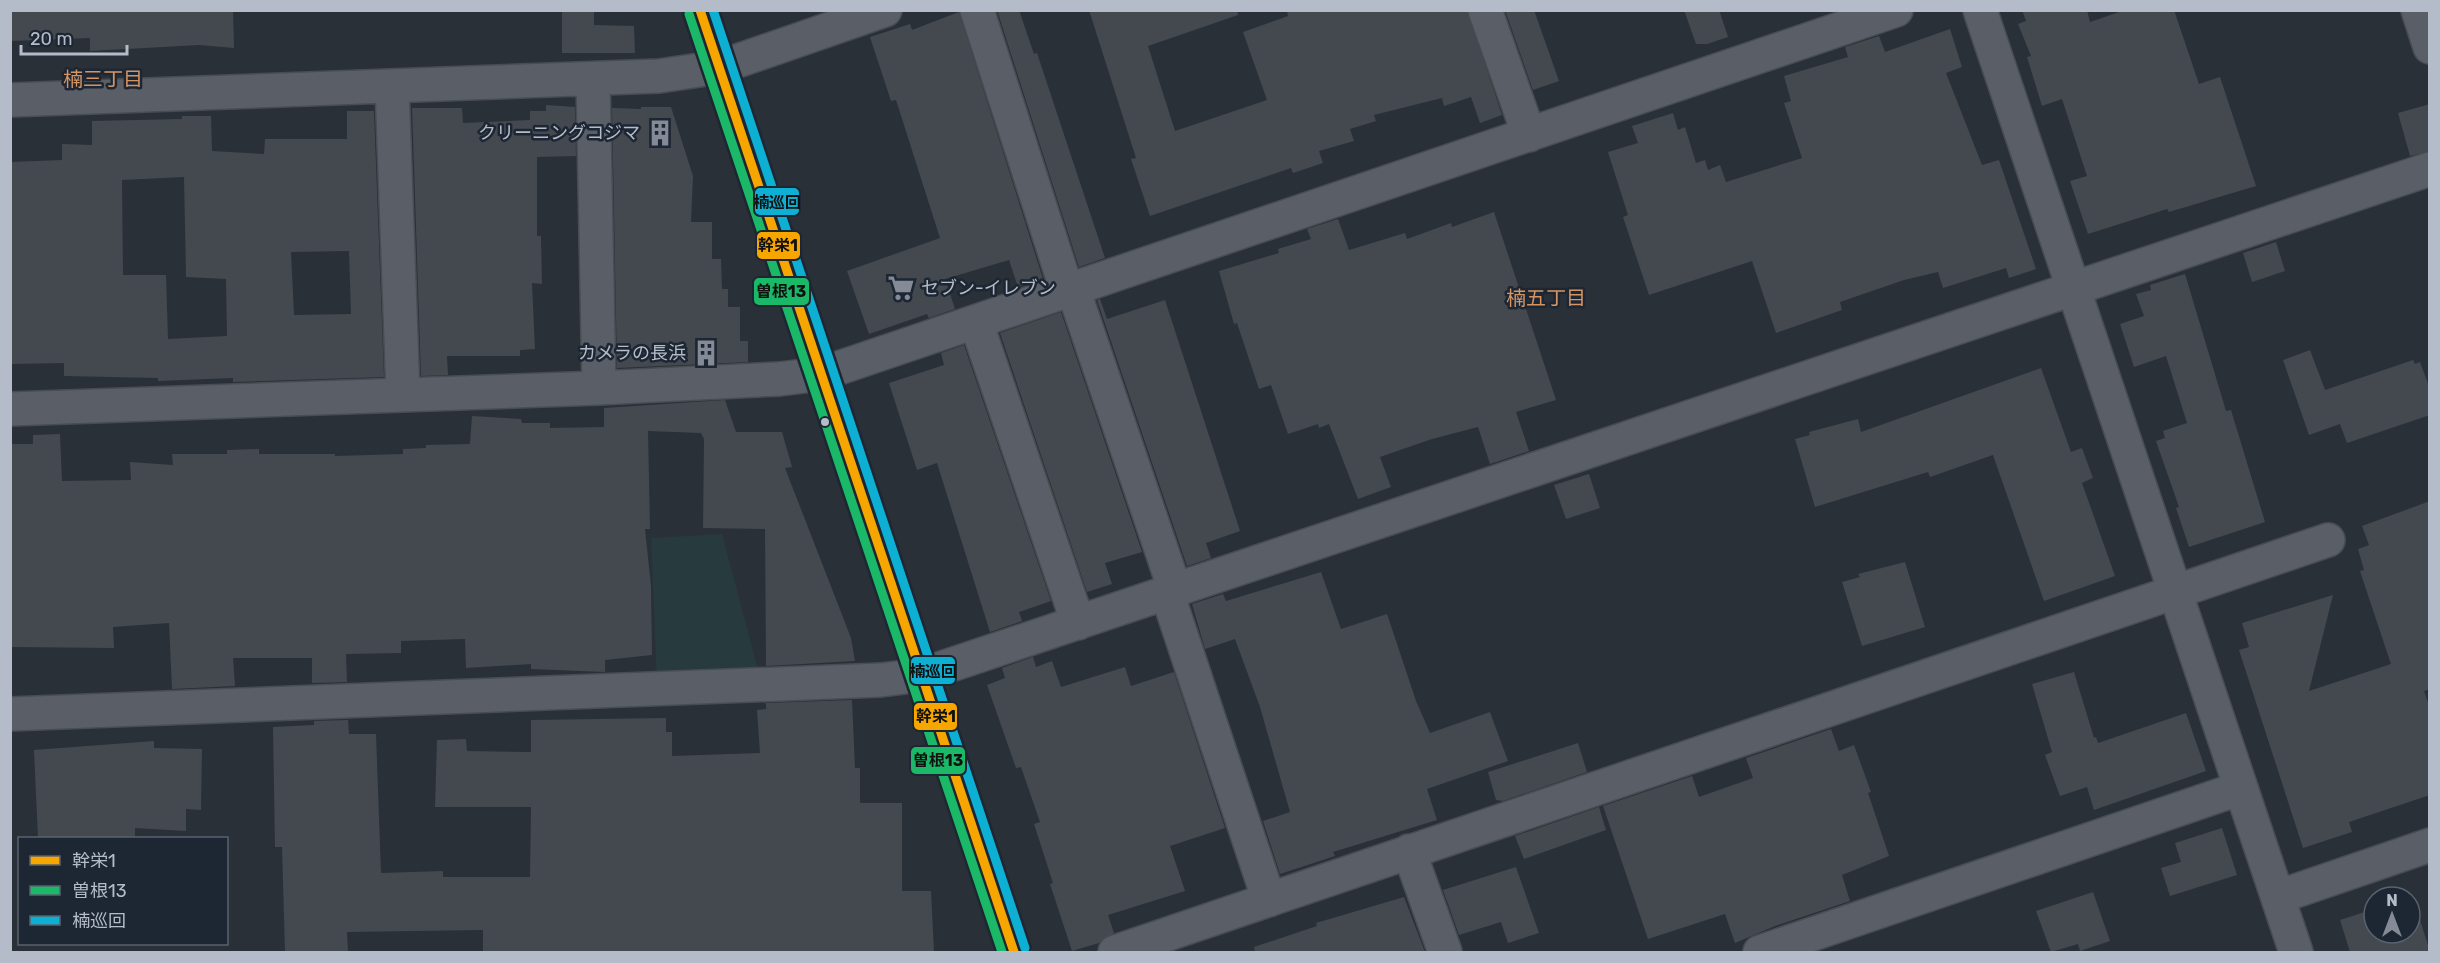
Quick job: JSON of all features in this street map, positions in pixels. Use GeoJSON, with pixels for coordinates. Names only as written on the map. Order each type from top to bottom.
{"type":"FeatureCollection","features":[{"type":"Feature","properties":{"kind":"main road"},"geometry":{"type":"LineString","coordinates":[[700,10],[1014,952]]}},
{"type":"Feature","properties":{"kind":"street"},"geometry":{"type":"LineString","coordinates":[[977,10],[1171,592],[1269,900]]}},
{"type":"Feature","properties":{"kind":"street"},"geometry":{"type":"LineString","coordinates":[[1485,10],[1529,135]]}},
{"type":"Feature","properties":{"kind":"street"},"geometry":{"type":"LineString","coordinates":[[10,410],[599,388],[779,379],[821,374],[1896,10]]}},
{"type":"Feature","properties":{"kind":"street"},"geometry":{"type":"LineString","coordinates":[[1980,10],[2296,952]]}},
{"type":"Feature","properties":{"kind":"street"},"geometry":{"type":"LineString","coordinates":[[2418,10],[2430,47]]}},
{"type":"Feature","properties":{"kind":"street"},"geometry":{"type":"LineString","coordinates":[[10,100],[659,76],[720,67],[874,12]]}},
{"type":"Feature","properties":{"kind":"street"},"geometry":{"type":"LineString","coordinates":[[593,79],[599,388]]}},
{"type":"Feature","properties":{"kind":"street"},"geometry":{"type":"LineString","coordinates":[[392,86],[403,395]]}},
{"type":"Feature","properties":{"kind":"street"},"geometry":{"type":"LineString","coordinates":[[10,714],[881,680],[921,675],[2430,169]]}},
{"type":"Feature","properties":{"kind":"street"},"geometry":{"type":"LineString","coordinates":[[976,322],[1078,623]]}},
{"type":"Feature","properties":{"kind":"street"},"geometry":{"type":"LineString","coordinates":[[1115,952],[2328,540]]}},
{"type":"Feature","properties":{"kind":"street"},"geometry":{"type":"LineString","coordinates":[[1760,952],[2241,788]]}},
{"type":"Feature","properties":{"kind":"street"},"geometry":{"type":"LineString","coordinates":[[2278,897],[2430,845]]}},
{"type":"Feature","properties":{"kind":"street"},"geometry":{"type":"LineString","coordinates":[[1409,852],[1445,952]]}},
{"type":"Feature","properties":{"kind":"green space"},"geometry":{"type":"Polygon","coordinates":[[[722,534],[760,677],[657,683],[651,538],[722,534]]]}},
{"type":"Feature","properties":{"kind":"building"},"geometry":{"type":"Polygon","coordinates":[[[10,10],[233,10],[234,48],[199,45],[90,51],[90,38],[10,41],[10,10]]]}},
{"type":"Feature","properties":{"kind":"building"},"geometry":{"type":"Polygon","coordinates":[[[562,10],[594,10],[594,25],[634,26],[635,53],[562,53],[562,10]]]}},
{"type":"Feature","properties":{"kind":"building"},"geometry":{"type":"Polygon","coordinates":[[[997,10],[1019,10],[1034,54],[1037,53],[1105,258],[1079,267],[997,10]]]}},
{"type":"Feature","properties":{"kind":"building"},"geometry":{"type":"Polygon","coordinates":[[[1089,10],[1237,10],[1238,15],[1148,46],[1175,131],[1267,100],[1243,32],[1288,16],[1287,10],[1467,10],[1502,115],[1480,123],[1471,97],[1444,106],[1442,98],[1374,115],[1376,121],[1350,129],[1354,141],[1319,151],[1323,163],[1293,173],[1291,168],[1150,216],[1131,159],[1136,158],[1089,10]]]}},
{"type":"Feature","properties":{"kind":"building"},"geometry":{"type":"Polygon","coordinates":[[[1505,10],[1534,10],[1559,81],[1533,90],[1505,10]]]}},
{"type":"Feature","properties":{"kind":"building"},"geometry":{"type":"Polygon","coordinates":[[[1684,10],[1719,10],[1728,37],[1707,44],[1696,44],[1684,10]]]}},
{"type":"Feature","properties":{"kind":"building"},"geometry":{"type":"Polygon","coordinates":[[[2022,10],[2087,10],[2090,22],[2125,10],[2174,10],[2199,84],[2220,77],[2256,186],[2169,212],[2167,209],[2088,234],[2070,181],[2087,176],[2062,99],[2042,106],[2027,57],[2031,56],[2018,24],[2026,21],[2022,10]]]}},
{"type":"Feature","properties":{"kind":"building"},"geometry":{"type":"Polygon","coordinates":[[[959,12],[1043,279],[1018,287],[1009,260],[945,279],[955,309],[929,318],[927,314],[869,334],[847,271],[940,238],[896,100],[891,101],[870,37],[910,24],[912,30],[959,12]]]}},
{"type":"Feature","properties":{"kind":"building"},"geometry":{"type":"Polygon","coordinates":[[[1950,29],[1962,67],[1946,73],[1982,165],[1999,160],[2036,269],[2009,278],[2006,268],[1943,288],[1938,272],[1904,280],[1840,302],[1842,310],[1776,333],[1752,261],[1649,295],[1623,217],[1628,215],[1608,152],[1638,143],[1632,126],[1673,113],[1678,130],[1685,127],[1696,163],[1705,160],[1708,170],[1720,165],[1726,182],[1802,158],[1784,103],[1791,101],[1784,76],[1848,57],[1845,47],[1879,36],[1885,52],[1950,29]]]}},
{"type":"Feature","properties":{"kind":"building"},"geometry":{"type":"Polygon","coordinates":[[[2430,104],[2430,151],[2410,156],[2398,113],[2430,104]]]}},
{"type":"Feature","properties":{"kind":"building"},"geometry":{"type":"Polygon","coordinates":[[[546,105],[575,107],[576,156],[537,157],[537,236],[541,236],[542,284],[532,283],[535,349],[520,350],[520,356],[447,356],[448,375],[421,376],[412,108],[462,108],[463,123],[530,120],[530,111],[546,111],[546,105]]]}},
{"type":"Feature","properties":{"kind":"building"},"geometry":{"type":"Polygon","coordinates":[[[641,107],[671,107],[693,176],[691,222],[712,222],[712,259],[721,259],[722,289],[728,289],[728,307],[740,307],[740,341],[748,341],[748,362],[617,368],[612,108],[641,109],[641,107]]]}},
{"type":"Feature","properties":{"kind":"building"},"geometry":{"type":"Polygon","coordinates":[[[347,111],[374,111],[384,377],[233,382],[233,378],[158,381],[158,378],[64,376],[64,363],[10,364],[10,162],[62,160],[62,144],[92,145],[92,121],[211,116],[212,151],[264,154],[265,139],[347,139],[347,111]],[[184,177],[122,180],[123,275],[166,275],[168,339],[227,336],[226,279],[186,277],[184,177]],[[349,251],[291,252],[294,315],[351,314],[349,251]]]}},
{"type":"Feature","properties":{"kind":"building"},"geometry":{"type":"Polygon","coordinates":[[[1494,212],[1556,400],[1516,412],[1529,451],[1490,464],[1478,427],[1432,439],[1380,457],[1391,487],[1358,499],[1329,424],[1319,428],[1318,424],[1288,434],[1271,385],[1259,389],[1237,323],[1234,324],[1219,271],[1279,253],[1278,249],[1311,239],[1307,229],[1338,219],[1349,250],[1405,233],[1407,239],[1451,223],[1452,227],[1494,212]]]}},
{"type":"Feature","properties":{"kind":"building"},"geometry":{"type":"Polygon","coordinates":[[[2276,242],[2285,271],[2252,282],[2243,253],[2276,242]]]}},
{"type":"Feature","properties":{"kind":"building"},"geometry":{"type":"Polygon","coordinates":[[[2185,274],[2226,411],[2231,410],[2265,522],[2189,547],[2176,508],[2179,507],[2156,441],[2165,438],[2163,431],[2187,423],[2166,356],[2134,367],[2120,324],[2144,316],[2136,294],[2151,290],[2150,285],[2185,274]]]}},
{"type":"Feature","properties":{"kind":"building"},"geometry":{"type":"Polygon","coordinates":[[[1100,299],[1107,319],[1165,300],[1240,531],[1206,543],[1211,558],[1187,566],[1097,300],[1100,299]]]}},
{"type":"Feature","properties":{"kind":"building"},"geometry":{"type":"Polygon","coordinates":[[[1061,312],[1142,552],[1105,563],[1112,584],[1087,592],[1000,333],[1061,312]]]}},
{"type":"Feature","properties":{"kind":"building"},"geometry":{"type":"Polygon","coordinates":[[[964,345],[1051,601],[1019,612],[1022,621],[990,632],[937,463],[917,470],[889,383],[944,365],[941,353],[964,345]]]}},
{"type":"Feature","properties":{"kind":"building"},"geometry":{"type":"Polygon","coordinates":[[[2310,350],[2325,390],[2413,360],[2415,364],[2420,362],[2430,389],[2430,415],[2347,443],[2340,424],[2309,435],[2283,360],[2310,350]]]}},
{"type":"Feature","properties":{"kind":"building"},"geometry":{"type":"Polygon","coordinates":[[[2041,368],[2071,452],[2082,448],[2093,478],[2082,483],[2115,576],[2044,601],[1993,455],[1930,477],[1928,472],[1815,507],[1795,439],[1810,435],[1809,432],[1858,419],[1861,432],[2041,368]]]}},
{"type":"Feature","properties":{"kind":"building"},"geometry":{"type":"Polygon","coordinates":[[[725,400],[736,432],[782,432],[792,467],[785,468],[851,638],[855,661],[766,666],[765,529],[703,528],[704,439],[701,433],[648,431],[650,529],[645,529],[651,586],[652,655],[605,660],[605,672],[531,669],[531,664],[466,668],[465,639],[401,641],[401,653],[346,654],[347,682],[312,683],[312,658],[233,658],[235,686],[172,689],[169,623],[113,627],[114,648],[10,647],[10,444],[33,444],[33,435],[60,434],[62,481],[131,480],[130,462],[173,465],[172,454],[227,454],[227,450],[259,449],[259,454],[335,454],[335,456],[403,454],[403,449],[426,448],[426,445],[470,444],[472,416],[521,419],[522,423],[550,423],[550,428],[604,427],[604,408],[725,400]]]}},
{"type":"Feature","properties":{"kind":"building"},"geometry":{"type":"Polygon","coordinates":[[[1589,474],[1600,508],[1566,519],[1554,485],[1589,474]]]}},
{"type":"Feature","properties":{"kind":"building"},"geometry":{"type":"Polygon","coordinates":[[[2430,501],[2430,689],[2424,691],[2430,708],[2430,795],[2349,822],[2352,832],[2303,848],[2239,650],[2249,647],[2242,623],[2333,595],[2309,691],[2391,664],[2360,571],[2364,570],[2358,549],[2369,545],[2362,526],[2430,501]]]}},
{"type":"Feature","properties":{"kind":"building"},"geometry":{"type":"Polygon","coordinates":[[[1905,562],[1925,627],[1862,646],[1842,582],[1860,577],[1858,574],[1905,562]]]}},
{"type":"Feature","properties":{"kind":"building"},"geometry":{"type":"Polygon","coordinates":[[[1321,572],[1341,629],[1387,614],[1416,701],[1430,733],[1490,712],[1508,761],[1427,789],[1437,820],[1333,852],[1335,856],[1280,874],[1263,821],[1290,812],[1260,707],[1235,639],[1205,649],[1192,604],[1223,594],[1226,601],[1321,572]]]}},
{"type":"Feature","properties":{"kind":"building"},"geometry":{"type":"Polygon","coordinates":[[[1033,657],[1036,667],[1052,661],[1061,687],[1125,667],[1131,686],[1174,672],[1225,828],[1170,846],[1185,891],[1108,915],[1114,933],[1099,943],[1072,951],[1050,884],[1053,883],[1034,824],[1040,822],[1021,767],[1016,768],[987,685],[1005,678],[1002,668],[1033,657]]]}},
{"type":"Feature","properties":{"kind":"building"},"geometry":{"type":"Polygon","coordinates":[[[2074,672],[2094,738],[2096,737],[2098,743],[2186,713],[2206,771],[2094,810],[2087,787],[2060,796],[2045,755],[2052,752],[2032,684],[2074,672]]]}},
{"type":"Feature","properties":{"kind":"building"},"geometry":{"type":"Polygon","coordinates":[[[852,700],[855,768],[860,768],[860,803],[902,803],[902,891],[931,891],[934,952],[483,952],[483,930],[347,932],[348,952],[285,952],[282,847],[275,847],[273,727],[314,725],[314,721],[348,720],[349,734],[376,734],[381,873],[443,871],[443,877],[530,877],[531,807],[435,807],[437,740],[466,739],[467,751],[531,752],[531,720],[666,718],[666,732],[672,732],[672,756],[760,753],[757,710],[766,709],[766,703],[852,700]]]}},
{"type":"Feature","properties":{"kind":"building"},"geometry":{"type":"Polygon","coordinates":[[[1831,729],[1839,751],[1854,745],[1871,792],[1868,793],[1889,856],[1842,875],[1850,901],[1775,926],[1735,943],[1725,914],[1648,939],[1603,806],[1692,776],[1699,797],[1753,778],[1746,758],[1831,729]]]}},
{"type":"Feature","properties":{"kind":"building"},"geometry":{"type":"Polygon","coordinates":[[[154,741],[154,748],[202,749],[201,810],[186,809],[186,831],[135,828],[135,837],[38,837],[34,750],[154,741]]]}},
{"type":"Feature","properties":{"kind":"building"},"geometry":{"type":"Polygon","coordinates":[[[1578,743],[1587,772],[1503,801],[1496,800],[1488,772],[1578,743]]]}},
{"type":"Feature","properties":{"kind":"building"},"geometry":{"type":"Polygon","coordinates":[[[1599,807],[1606,830],[1524,859],[1515,836],[1599,807]]]}},
{"type":"Feature","properties":{"kind":"building"},"geometry":{"type":"Polygon","coordinates":[[[2222,828],[2237,875],[2170,896],[2161,868],[2181,862],[2175,843],[2222,828]]]}},
{"type":"Feature","properties":{"kind":"building"},"geometry":{"type":"Polygon","coordinates":[[[1516,867],[1539,933],[1508,943],[1501,922],[1459,935],[1443,890],[1516,867]]]}},
{"type":"Feature","properties":{"kind":"building"},"geometry":{"type":"Polygon","coordinates":[[[2093,892],[2110,941],[2080,951],[2078,944],[2051,952],[2036,911],[2093,892]]]}},
{"type":"Feature","properties":{"kind":"building"},"geometry":{"type":"Polygon","coordinates":[[[1404,897],[1425,952],[1255,952],[1254,947],[1317,926],[1316,923],[1404,897]]]}},
{"type":"Feature","properties":{"kind":"building"},"geometry":{"type":"Polygon","coordinates":[[[2362,913],[2362,945],[2422,945],[2422,926],[2430,952],[2350,952],[2340,920],[2362,913]]]}},
{"type":"Feature","properties":{"kind":"transit line","name":"幹栄1"},"geometry":{"type":"LineString","coordinates":[[700,10],[1014,952]]}},
{"type":"Feature","properties":{"kind":"transit line","name":"楠巡回"},"geometry":{"type":"LineString","coordinates":[[713,10],[1025,948]]}},
{"type":"Feature","properties":{"kind":"transit line","name":"曽根13"},"geometry":{"type":"LineString","coordinates":[[689,14],[1002,952]]}},
{"type":"Feature","properties":{"kind":"place","name":"クリーニングコジマ"},"geometry":{"type":"Point","coordinates":[660,133]}},
{"type":"Feature","properties":{"kind":"place","name":"セブン-イレブン"},"geometry":{"type":"Point","coordinates":[901,288]}},
{"type":"Feature","properties":{"kind":"place","name":"カメラの長浜"},"geometry":{"type":"Point","coordinates":[706,353]}},
{"type":"Feature","properties":{"kind":"district","name":"楠三丁目"},"geometry":{"type":"Point","coordinates":[103,79]}},
{"type":"Feature","properties":{"kind":"district","name":"楠五丁目"},"geometry":{"type":"Point","coordinates":[1546,298]}}]}
